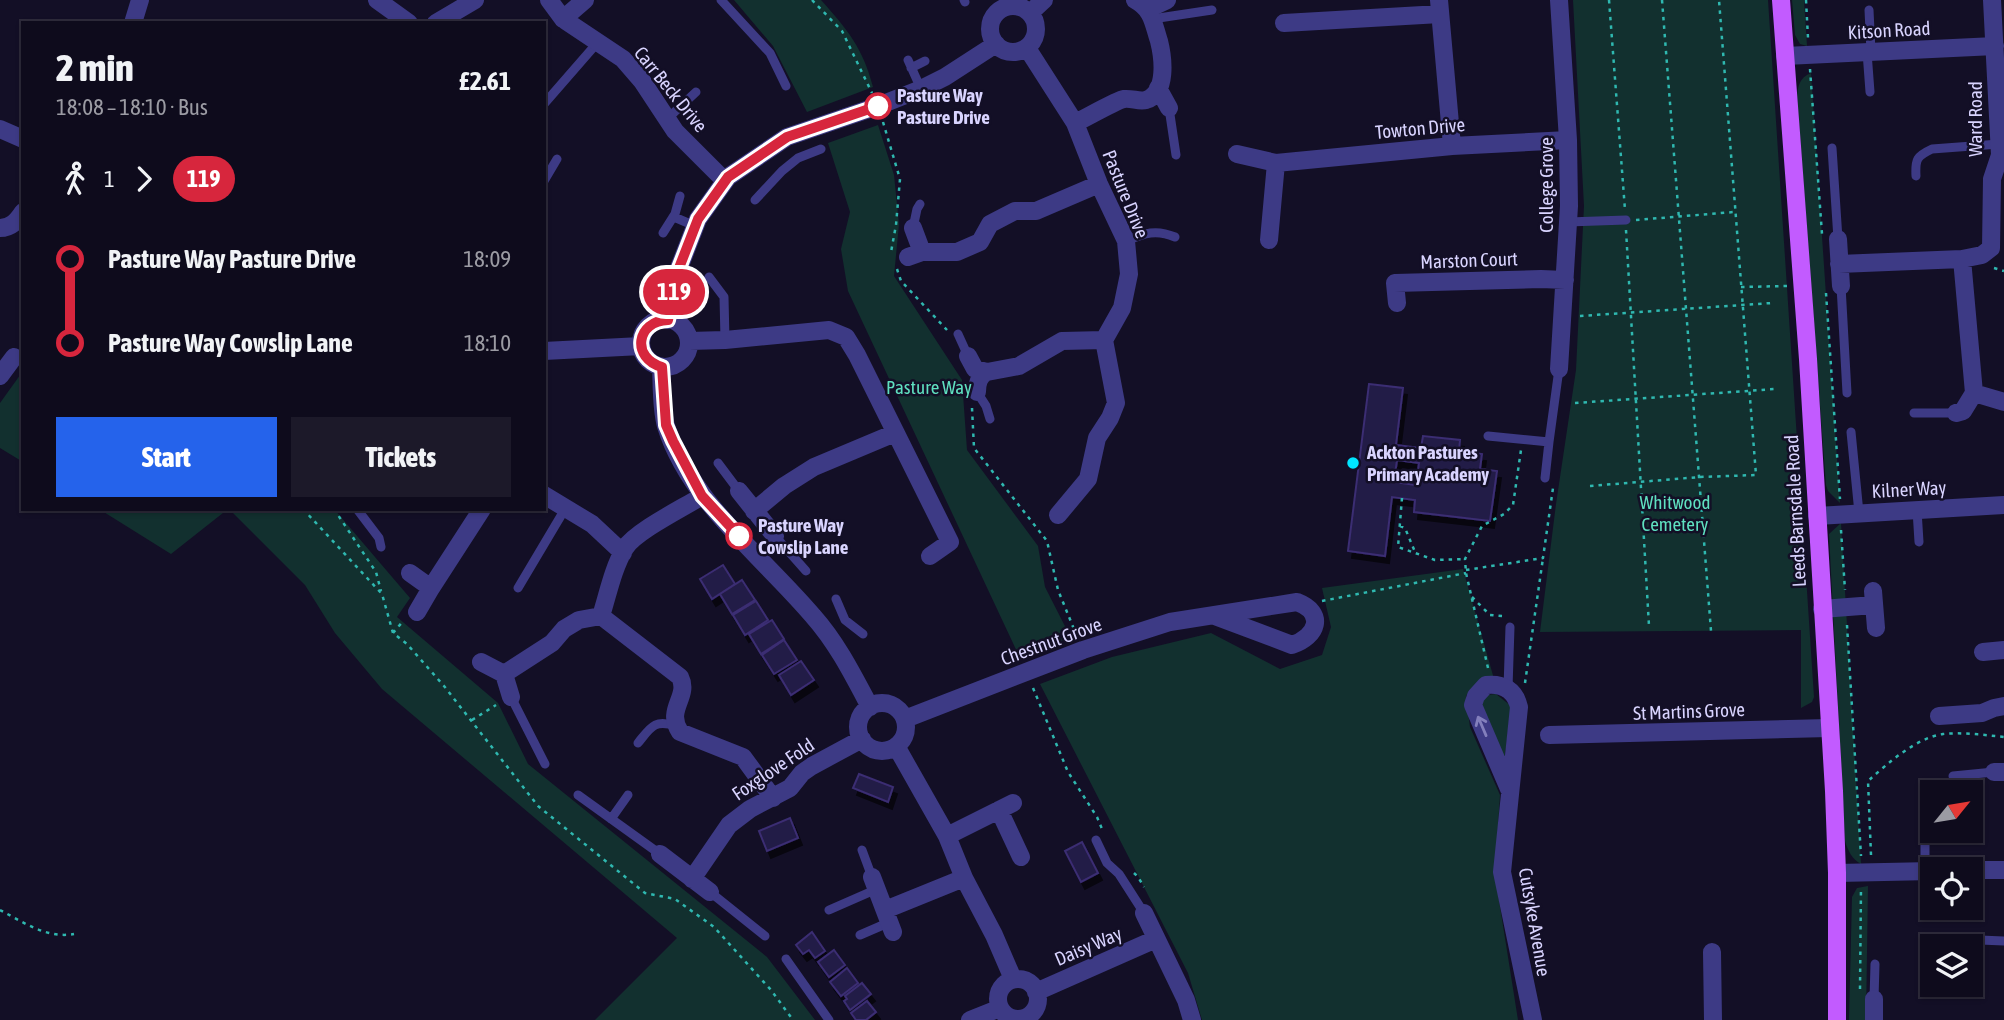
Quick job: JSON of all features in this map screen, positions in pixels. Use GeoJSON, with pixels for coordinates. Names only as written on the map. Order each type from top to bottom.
{"type":"FeatureCollection","features":[{"type":"Feature","properties":{"kind":"main road","name":"Leeds Barnsdale Road"},"geometry":{"type":"LineString","coordinates":[[1781,0],[1817,516],[1837,873],[1837,1020]]}},
{"type":"Feature","properties":{"kind":"street"},"geometry":{"type":"LineString","coordinates":[[134,21],[140,0]]}},
{"type":"Feature","properties":{"kind":"street"},"geometry":{"type":"LineString","coordinates":[[377,0],[406,21]]}},
{"type":"Feature","properties":{"kind":"street"},"geometry":{"type":"LineString","coordinates":[[439,21],[475,0]]}},
{"type":"Feature","properties":{"kind":"street","name":"Carr Beck Drive"},"geometry":{"type":"LineString","coordinates":[[549,0],[563,19],[623,59],[642,81],[683,140],[725,181]]}},
{"type":"Feature","properties":{"kind":"street"},"geometry":{"type":"LineString","coordinates":[[563,19],[585,0]]}},
{"type":"Feature","properties":{"kind":"street"},"geometry":{"type":"LineString","coordinates":[[1030,13],[1045,0]]}},
{"type":"Feature","properties":{"kind":"street"},"geometry":{"type":"LineString","coordinates":[[1075,123],[1124,99],[1147,100],[1155,95],[1163,75],[1164,59],[1145,10],[1167,0]]}},
{"type":"Feature","properties":{"kind":"street","name":"College Grove"},"geometry":{"type":"LineString","coordinates":[[1559,0],[1568,140],[1568,222],[1559,369]]}},
{"type":"Feature","properties":{"kind":"street","name":"Ward Road"},"geometry":{"type":"LineString","coordinates":[[1839,264],[1962,259],[1982,255],[1991,248],[1997,222],[1992,178],[2000,155],[1992,0]]}},
{"type":"Feature","properties":{"kind":"street"},"geometry":{"type":"LineString","coordinates":[[994,6],[1016,6],[1030,13],[1036,24],[1036,33],[1027,48],[1011,52],[996,44],[990,29],[994,6]]}},
{"type":"Feature","properties":{"kind":"street"},"geometry":{"type":"LineString","coordinates":[[1282,22],[1439,7],[1452,146]]}},
{"type":"Feature","properties":{"kind":"street"},"geometry":{"type":"LineString","coordinates":[[668,320],[679,268],[695,226],[728,177],[787,137],[921,89],[945,78],[996,44]]}},
{"type":"Feature","properties":{"kind":"street","name":"Kitson Road"},"geometry":{"type":"LineString","coordinates":[[1785,56],[1994,46]]}},
{"type":"Feature","properties":{"kind":"street","name":"Pasture Drive"},"geometry":{"type":"LineString","coordinates":[[1027,48],[1075,123],[1099,184],[1126,241],[1129,274],[1122,308],[1104,340]]}},
{"type":"Feature","properties":{"kind":"street"},"geometry":{"type":"LineString","coordinates":[[1158,88],[1170,108]]}},
{"type":"Feature","properties":{"kind":"street"},"geometry":{"type":"LineString","coordinates":[[0,129],[21,138]]}},
{"type":"Feature","properties":{"kind":"street","name":"Towton Drive"},"geometry":{"type":"LineString","coordinates":[[1237,154],[1276,163],[1452,146],[1568,140]]}},
{"type":"Feature","properties":{"kind":"street"},"geometry":{"type":"LineString","coordinates":[[1268,243],[1276,163]]}},
{"type":"Feature","properties":{"kind":"street"},"geometry":{"type":"LineString","coordinates":[[913,229],[915,255],[957,252],[980,242],[990,224],[1015,211],[1037,211],[1099,184]]}},
{"type":"Feature","properties":{"kind":"street"},"geometry":{"type":"LineString","coordinates":[[0,228],[17,222],[21,215]]}},
{"type":"Feature","properties":{"kind":"street"},"geometry":{"type":"LineString","coordinates":[[1838,239],[1841,286]]}},
{"type":"Feature","properties":{"kind":"street"},"geometry":{"type":"LineString","coordinates":[[1956,413],[1963,411],[1974,393],[1962,259]]}},
{"type":"Feature","properties":{"kind":"street","name":"Marston Court"},"geometry":{"type":"LineString","coordinates":[[1397,303],[1395,283],[1565,280]]}},
{"type":"Feature","properties":{"kind":"street"},"geometry":{"type":"LineString","coordinates":[[668,320],[674,321],[684,330],[689,341],[686,355],[681,361],[662,367],[648,360],[641,346],[648,326],[668,320]]}},
{"type":"Feature","properties":{"kind":"street"},"geometry":{"type":"LineString","coordinates":[[689,341],[829,330],[846,337],[950,542],[930,556]]}},
{"type":"Feature","properties":{"kind":"street"},"geometry":{"type":"LineString","coordinates":[[968,356],[975,369],[987,372],[1019,366],[1062,341],[1104,340],[1116,403],[1097,438],[1088,480],[1058,515]]}},
{"type":"Feature","properties":{"kind":"street"},"geometry":{"type":"LineString","coordinates":[[546,351],[641,346]]}},
{"type":"Feature","properties":{"kind":"street"},"geometry":{"type":"LineString","coordinates":[[0,375],[19,351]]}},
{"type":"Feature","properties":{"kind":"street"},"geometry":{"type":"LineString","coordinates":[[662,367],[666,425],[702,496],[814,617],[844,657],[870,707]]}},
{"type":"Feature","properties":{"kind":"street"},"geometry":{"type":"LineString","coordinates":[[977,392],[980,377],[987,372]]}},
{"type":"Feature","properties":{"kind":"street"},"geometry":{"type":"LineString","coordinates":[[1974,393],[2004,402]]}},
{"type":"Feature","properties":{"kind":"street"},"geometry":{"type":"LineString","coordinates":[[754,511],[784,486],[814,467],[895,433]]}},
{"type":"Feature","properties":{"kind":"street"},"geometry":{"type":"LineString","coordinates":[[738,491],[775,536]]}},
{"type":"Feature","properties":{"kind":"street"},"geometry":{"type":"LineString","coordinates":[[546,496],[592,524],[623,553]]}},
{"type":"Feature","properties":{"kind":"street"},"geometry":{"type":"LineString","coordinates":[[601,616],[626,546],[642,532],[702,496]]}},
{"type":"Feature","properties":{"kind":"street","name":"Kilner Way"},"geometry":{"type":"LineString","coordinates":[[1817,516],[2004,505]]}},
{"type":"Feature","properties":{"kind":"street"},"geometry":{"type":"LineString","coordinates":[[417,612],[481,511]]}},
{"type":"Feature","properties":{"kind":"street"},"geometry":{"type":"LineString","coordinates":[[410,573],[431,587]]}},
{"type":"Feature","properties":{"kind":"street"},"geometry":{"type":"LineString","coordinates":[[1822,609],[1873,598],[1876,628]]}},
{"type":"Feature","properties":{"kind":"street","name":"Chestnut Grove"},"geometry":{"type":"LineString","coordinates":[[905,719],[1083,650],[1170,622],[1297,602],[1303,604],[1315,617],[1314,629],[1301,642],[1292,645],[1215,616]]}},
{"type":"Feature","properties":{"kind":"street"},"geometry":{"type":"LineString","coordinates":[[504,674],[552,643],[564,629],[579,620],[601,616],[680,677],[683,683],[682,692],[674,712],[680,732],[743,757],[773,798]]}},
{"type":"Feature","properties":{"kind":"street"},"geometry":{"type":"LineString","coordinates":[[1983,652],[2004,650]]}},
{"type":"Feature","properties":{"kind":"street"},"geometry":{"type":"LineString","coordinates":[[481,662],[504,674],[511,697]]}},
{"type":"Feature","properties":{"kind":"street","name":"Cutsyke Avenue"},"geometry":{"type":"LineString","coordinates":[[1509,789],[1473,705],[1486,685],[1505,690],[1519,708],[1502,873],[1532,1020]]}},
{"type":"Feature","properties":{"kind":"street"},"geometry":{"type":"LineString","coordinates":[[889,704],[897,708],[905,719],[905,735],[896,746],[883,751],[875,750],[867,746],[862,739],[860,718],[870,707],[889,704]]}},
{"type":"Feature","properties":{"kind":"street"},"geometry":{"type":"LineString","coordinates":[[1939,715],[1982,713],[2004,706]]}},
{"type":"Feature","properties":{"kind":"street","name":"St Martins Grove"},"geometry":{"type":"LineString","coordinates":[[1549,736],[1829,728]]}},
{"type":"Feature","properties":{"kind":"street","name":"Foxglove Fold"},"geometry":{"type":"LineString","coordinates":[[692,879],[729,825],[750,809],[790,788],[802,773],[812,766],[862,739]]}},
{"type":"Feature","properties":{"kind":"street"},"geometry":{"type":"LineString","coordinates":[[896,746],[947,836],[964,878],[994,935],[1013,979]]}},
{"type":"Feature","properties":{"kind":"street"},"geometry":{"type":"LineString","coordinates":[[947,836],[1006,807],[1021,856]]}},
{"type":"Feature","properties":{"kind":"street"},"geometry":{"type":"LineString","coordinates":[[660,854],[710,892]]}},
{"type":"Feature","properties":{"kind":"street"},"geometry":{"type":"LineString","coordinates":[[1983,870],[2004,870]]}},
{"type":"Feature","properties":{"kind":"street"},"geometry":{"type":"LineString","coordinates":[[1837,873],[1920,871]]}},
{"type":"Feature","properties":{"kind":"street"},"geometry":{"type":"LineString","coordinates":[[874,883],[889,921],[964,878]]}},
{"type":"Feature","properties":{"kind":"street","name":"Daisy Way"},"geometry":{"type":"LineString","coordinates":[[1144,913],[1170,963],[1192,1020]]}},
{"type":"Feature","properties":{"kind":"street","name":"Daisy Way"},"geometry":{"type":"LineString","coordinates":[[1036,992],[1156,939]]}},
{"type":"Feature","properties":{"kind":"street"},"geometry":{"type":"LineString","coordinates":[[1712,953],[1713,1020]]}},
{"type":"Feature","properties":{"kind":"street"},"geometry":{"type":"LineString","coordinates":[[1013,979],[1029,982],[1036,992],[1037,1003],[1034,1010],[1024,1019],[1008,1016],[998,1001],[1000,989],[1013,979]]}},
{"type":"Feature","properties":{"kind":"street"},"geometry":{"type":"LineString","coordinates":[[1874,999],[1874,1020]]}},
{"type":"Feature","properties":{"kind":"street"},"geometry":{"type":"LineString","coordinates":[[970,1020],[1000,1007]]}},
{"type":"Feature","properties":{"kind":"lane"},"geometry":{"type":"LineString","coordinates":[[721,0],[770,53],[786,86]]}},
{"type":"Feature","properties":{"kind":"lane"},"geometry":{"type":"LineString","coordinates":[[1145,10],[1212,10]]}},
{"type":"Feature","properties":{"kind":"lane"},"geometry":{"type":"LineString","coordinates":[[1869,10],[1870,92]]}},
{"type":"Feature","properties":{"kind":"lane"},"geometry":{"type":"LineString","coordinates":[[546,102],[598,42]]}},
{"type":"Feature","properties":{"kind":"lane"},"geometry":{"type":"LineString","coordinates":[[921,89],[909,64],[925,61]]}},
{"type":"Feature","properties":{"kind":"lane"},"geometry":{"type":"LineString","coordinates":[[667,119],[696,92]]}},
{"type":"Feature","properties":{"kind":"lane"},"geometry":{"type":"LineString","coordinates":[[1170,108],[1176,155]]}},
{"type":"Feature","properties":{"kind":"lane"},"geometry":{"type":"LineString","coordinates":[[797,133],[804,155]]}},
{"type":"Feature","properties":{"kind":"lane"},"geometry":{"type":"LineString","coordinates":[[1916,176],[1916,160],[1932,149],[1999,144]]}},
{"type":"Feature","properties":{"kind":"lane"},"geometry":{"type":"LineString","coordinates":[[1832,148],[1838,239]]}},
{"type":"Feature","properties":{"kind":"lane"},"geometry":{"type":"LineString","coordinates":[[755,200],[798,158],[821,149]]}},
{"type":"Feature","properties":{"kind":"lane"},"geometry":{"type":"LineString","coordinates":[[546,178],[558,159]]}},
{"type":"Feature","properties":{"kind":"lane"},"geometry":{"type":"LineString","coordinates":[[663,233],[674,216],[680,196]]}},
{"type":"Feature","properties":{"kind":"lane"},"geometry":{"type":"LineString","coordinates":[[913,229],[920,204]]}},
{"type":"Feature","properties":{"kind":"lane"},"geometry":{"type":"LineString","coordinates":[[674,216],[695,226]]}},
{"type":"Feature","properties":{"kind":"lane"},"geometry":{"type":"LineString","coordinates":[[1568,222],[1626,220]]}},
{"type":"Feature","properties":{"kind":"lane"},"geometry":{"type":"LineString","coordinates":[[1126,241],[1164,228],[1175,237]]}},
{"type":"Feature","properties":{"kind":"lane"},"geometry":{"type":"LineString","coordinates":[[709,277],[724,297],[725,340]]}},
{"type":"Feature","properties":{"kind":"lane"},"geometry":{"type":"LineString","coordinates":[[1841,286],[1847,393]]}},
{"type":"Feature","properties":{"kind":"lane"},"geometry":{"type":"LineString","coordinates":[[958,334],[968,356]]}},
{"type":"Feature","properties":{"kind":"lane"},"geometry":{"type":"LineString","coordinates":[[1545,478],[1559,369]]}},
{"type":"Feature","properties":{"kind":"lane"},"geometry":{"type":"LineString","coordinates":[[977,392],[986,405],[990,419]]}},
{"type":"Feature","properties":{"kind":"lane"},"geometry":{"type":"LineString","coordinates":[[1914,414],[1956,413]]}},
{"type":"Feature","properties":{"kind":"lane"},"geometry":{"type":"LineString","coordinates":[[1851,432],[1859,513]]}},
{"type":"Feature","properties":{"kind":"lane"},"geometry":{"type":"LineString","coordinates":[[1488,436],[1549,442]]}},
{"type":"Feature","properties":{"kind":"lane"},"geometry":{"type":"LineString","coordinates":[[718,463],[738,491]]}},
{"type":"Feature","properties":{"kind":"lane"},"geometry":{"type":"LineString","coordinates":[[518,588],[565,509]]}},
{"type":"Feature","properties":{"kind":"lane"},"geometry":{"type":"LineString","coordinates":[[1917,510],[1919,542]]}},
{"type":"Feature","properties":{"kind":"lane"},"geometry":{"type":"LineString","coordinates":[[359,511],[379,538],[381,547]]}},
{"type":"Feature","properties":{"kind":"lane"},"geometry":{"type":"LineString","coordinates":[[775,536],[806,571]]}},
{"type":"Feature","properties":{"kind":"lane"},"geometry":{"type":"LineString","coordinates":[[836,599],[845,620],[863,634]]}},
{"type":"Feature","properties":{"kind":"lane"},"geometry":{"type":"LineString","coordinates":[[829,636],[845,620]]}},
{"type":"Feature","properties":{"kind":"lane"},"geometry":{"type":"LineString","coordinates":[[1505,690],[1510,627]]}},
{"type":"Feature","properties":{"kind":"lane"},"geometry":{"type":"LineString","coordinates":[[511,697],[545,764]]}},
{"type":"Feature","properties":{"kind":"lane"},"geometry":{"type":"LineString","coordinates":[[638,743],[651,727],[658,723],[677,726]]}},
{"type":"Feature","properties":{"kind":"lane"},"geometry":{"type":"LineString","coordinates":[[1953,776],[1999,772]]}},
{"type":"Feature","properties":{"kind":"lane"},"geometry":{"type":"LineString","coordinates":[[578,795],[660,854]]}},
{"type":"Feature","properties":{"kind":"lane"},"geometry":{"type":"LineString","coordinates":[[611,819],[628,795]]}},
{"type":"Feature","properties":{"kind":"lane","name":"Daisy Way"},"geometry":{"type":"LineString","coordinates":[[1101,838],[1107,863],[1119,874],[1144,913]]}},
{"type":"Feature","properties":{"kind":"lane"},"geometry":{"type":"LineString","coordinates":[[828,910],[874,883],[859,851],[872,847]]}},
{"type":"Feature","properties":{"kind":"lane"},"geometry":{"type":"LineString","coordinates":[[710,892],[765,936]]}},
{"type":"Feature","properties":{"kind":"lane"},"geometry":{"type":"LineString","coordinates":[[860,935],[889,921]]}},
{"type":"Feature","properties":{"kind":"lane"},"geometry":{"type":"LineString","coordinates":[[1983,940],[2004,941]]}},
{"type":"Feature","properties":{"kind":"lane"},"geometry":{"type":"LineString","coordinates":[[786,959],[828,1020]]}},
{"type":"Feature","properties":{"kind":"lane"},"geometry":{"type":"LineString","coordinates":[[1874,964],[1874,999]]}},
{"type":"Feature","properties":{"kind":"path"},"geometry":{"type":"LineString","coordinates":[[812,0],[842,31],[878,106]]}},
{"type":"Feature","properties":{"kind":"path"},"geometry":{"type":"LineString","coordinates":[[1609,0],[1626,220],[1649,626]]}},
{"type":"Feature","properties":{"kind":"path"},"geometry":{"type":"LineString","coordinates":[[1662,0],[1711,631]]}},
{"type":"Feature","properties":{"kind":"path"},"geometry":{"type":"LineString","coordinates":[[1590,486],[1756,475],[1718,0]]}},
{"type":"Feature","properties":{"kind":"path"},"geometry":{"type":"LineString","coordinates":[[1626,220],[1735,212]]}},
{"type":"Feature","properties":{"kind":"path"},"geometry":{"type":"LineString","coordinates":[[1741,287],[1802,285]]}},
{"type":"Feature","properties":{"kind":"path"},"geometry":{"type":"LineString","coordinates":[[1571,316],[1772,303]]}},
{"type":"Feature","properties":{"kind":"path"},"geometry":{"type":"LineString","coordinates":[[1575,404],[1776,389]]}},
{"type":"Feature","properties":{"kind":"path"},"geometry":{"type":"LineString","coordinates":[[1523,440],[1513,505],[1504,514],[1482,526],[1465,559],[1472,597],[1505,690],[1526,681],[1543,558]]}},
{"type":"Feature","properties":{"kind":"path"},"geometry":{"type":"LineString","coordinates":[[1402,498],[1398,547],[1436,560],[1465,559]]}},
{"type":"Feature","properties":{"kind":"path"},"geometry":{"type":"LineString","coordinates":[[335,511],[376,572],[382,594]]}},
{"type":"Feature","properties":{"kind":"path"},"geometry":{"type":"LineString","coordinates":[[1400,527],[1405,528],[1415,552]]}},
{"type":"Feature","properties":{"kind":"path"},"geometry":{"type":"LineString","coordinates":[[1303,604],[1466,573]]}},
{"type":"Feature","properties":{"kind":"path"},"geometry":{"type":"LineString","coordinates":[[1472,597],[1490,615],[1503,616],[1510,627]]}},
{"type":"Feature","properties":{"kind":"path"},"geometry":{"type":"LineString","coordinates":[[1026,672],[1068,772],[1097,817],[1101,838]]}},
{"type":"Feature","properties":{"kind":"path"},"geometry":{"type":"LineString","coordinates":[[471,721],[511,697]]}},
{"type":"Feature","properties":{"kind":"path"},"geometry":{"type":"LineString","coordinates":[[1872,872],[1868,781],[1892,759],[1913,746],[1940,735],[2004,737]]}},
{"type":"Feature","properties":{"kind":"path"},"geometry":{"type":"LineString","coordinates":[[1130,870],[1138,877],[1144,889]]}},
{"type":"Feature","properties":{"kind":"path"},"geometry":{"type":"LineString","coordinates":[[0,910],[48,933],[61,937],[74,934]]}},
{"type":"Feature","properties":{"kind":"green space"},"geometry":{"type":"Polygon","coordinates":[[[734,0],[821,0],[853,40],[873,87],[807,112],[773,46],[734,0]]]}},
{"type":"Feature","properties":{"kind":"green space","name":"Whitwood Cemetery"},"geometry":{"type":"Polygon","coordinates":[[[1573,0],[1768,0],[1814,697],[1812,702],[1801,708],[1801,630],[1540,632],[1576,370],[1584,206],[1573,0]]]}},
{"type":"Feature","properties":{"kind":"green space"},"geometry":{"type":"Polygon","coordinates":[[[1792,0],[1804,0],[1807,46],[1800,44],[1795,35],[1792,0]]]}},
{"type":"Feature","properties":{"kind":"green space"},"geometry":{"type":"Polygon","coordinates":[[[1811,73],[1840,503],[1828,491],[1826,485],[1797,97],[1800,83],[1811,73]]]}},
{"type":"Feature","properties":{"kind":"green space","name":"Pasture Way"},"geometry":{"type":"Polygon","coordinates":[[[878,125],[894,175],[899,224],[894,276],[962,380],[967,450],[1038,546],[1045,587],[1071,638],[1020,658],[848,291],[841,249],[850,212],[828,143],[878,125]]]}},
{"type":"Feature","properties":{"kind":"green space"},"geometry":{"type":"Polygon","coordinates":[[[21,374],[21,461],[0,448],[0,403],[21,374]]]}},
{"type":"Feature","properties":{"kind":"green space"},"geometry":{"type":"Polygon","coordinates":[[[102,511],[225,511],[171,554],[102,511]]]}},
{"type":"Feature","properties":{"kind":"green space"},"geometry":{"type":"Polygon","coordinates":[[[231,511],[336,511],[410,598],[397,617],[498,703],[528,764],[767,957],[815,1020],[595,1020],[677,938],[382,689],[335,633],[305,585],[231,511]]]}},
{"type":"Feature","properties":{"kind":"green space"},"geometry":{"type":"Polygon","coordinates":[[[1841,523],[1861,864],[1855,860],[1845,841],[1829,534],[1841,523]]]}},
{"type":"Feature","properties":{"kind":"green space"},"geometry":{"type":"Polygon","coordinates":[[[1463,569],[1494,679],[1477,683],[1466,696],[1470,727],[1500,795],[1495,875],[1518,1020],[1202,1020],[1188,973],[1040,684],[1112,657],[1211,633],[1280,669],[1322,655],[1331,627],[1322,588],[1463,569]]]}},
{"type":"Feature","properties":{"kind":"green space"},"geometry":{"type":"Polygon","coordinates":[[[1496,694],[1511,706],[1504,763],[1481,710],[1487,695],[1496,694]]]}},
{"type":"Feature","properties":{"kind":"green space"},"geometry":{"type":"Polygon","coordinates":[[[1868,886],[1866,1020],[1849,1020],[1852,897],[1857,888],[1868,886]]]}},
{"type":"Feature","properties":{"kind":"building"},"geometry":{"type":"Polygon","coordinates":[[[1369,384],[1403,388],[1396,445],[1421,448],[1423,436],[1460,440],[1459,451],[1482,454],[1480,469],[1497,471],[1490,521],[1414,512],[1415,500],[1392,497],[1385,556],[1348,551],[1369,384]],[[1397,460],[1394,482],[1416,485],[1419,463],[1397,460]]]}},
{"type":"Feature","properties":{"kind":"building"},"geometry":{"type":"Polygon","coordinates":[[[723,565],[735,584],[712,599],[700,579],[723,565]]]}},
{"type":"Feature","properties":{"kind":"building"},"geometry":{"type":"Polygon","coordinates":[[[742,580],[755,600],[732,614],[720,594],[742,580]]]}},
{"type":"Feature","properties":{"kind":"building"},"geometry":{"type":"Polygon","coordinates":[[[756,601],[768,620],[745,635],[733,615],[756,601]]]}},
{"type":"Feature","properties":{"kind":"building"},"geometry":{"type":"Polygon","coordinates":[[[772,620],[784,639],[761,654],[749,634],[772,620]]]}},
{"type":"Feature","properties":{"kind":"building"},"geometry":{"type":"Polygon","coordinates":[[[784,640],[797,660],[774,674],[762,655],[784,640]]]}},
{"type":"Feature","properties":{"kind":"building"},"geometry":{"type":"Polygon","coordinates":[[[801,661],[814,680],[791,695],[779,675],[801,661]]]}},
{"type":"Feature","properties":{"kind":"building"},"geometry":{"type":"Polygon","coordinates":[[[859,774],[893,787],[888,802],[853,788],[859,774]]]}},
{"type":"Feature","properties":{"kind":"building"},"geometry":{"type":"Polygon","coordinates":[[[790,818],[798,838],[767,851],[759,831],[790,818]]]}},
{"type":"Feature","properties":{"kind":"building"},"geometry":{"type":"Polygon","coordinates":[[[1082,842],[1098,873],[1081,882],[1065,851],[1082,842]]]}},
{"type":"Feature","properties":{"kind":"building"},"geometry":{"type":"Polygon","coordinates":[[[812,932],[825,951],[815,958],[809,950],[803,954],[796,945],[812,932]]]}},
{"type":"Feature","properties":{"kind":"building"},"geometry":{"type":"Polygon","coordinates":[[[834,950],[845,965],[829,977],[818,962],[834,950]]]}},
{"type":"Feature","properties":{"kind":"building"},"geometry":{"type":"Polygon","coordinates":[[[847,968],[858,983],[841,996],[830,982],[847,968]]]}},
{"type":"Feature","properties":{"kind":"building"},"geometry":{"type":"Polygon","coordinates":[[[862,983],[871,994],[850,1010],[844,1001],[847,999],[845,996],[862,983]]]}},
{"type":"Feature","properties":{"kind":"building"},"geometry":{"type":"Polygon","coordinates":[[[867,1001],[876,1012],[866,1020],[856,1020],[851,1013],[867,1001]]]}},
{"type":"Feature","properties":{"kind":"bus line","name":"119"},"geometry":{"type":"LineString","coordinates":[[739,536],[702,496],[686,469],[666,425],[662,367],[654,365],[643,353],[641,346],[644,332],[654,322],[668,320],[679,268],[698,219],[728,177],[787,137],[878,106]]}},
{"type":"Feature","properties":{"kind":"place","name":"Pasture Way Pasture Drive"},"geometry":{"type":"Point","coordinates":[878,106]}},
{"type":"Feature","properties":{"kind":"place","name":"Ackton Pastures Primary Academy"},"geometry":{"type":"Point","coordinates":[1353,463]}},
{"type":"Feature","properties":{"kind":"place","name":"Pasture Way Cowslip Lane"},"geometry":{"type":"Point","coordinates":[739,536]}}]}
